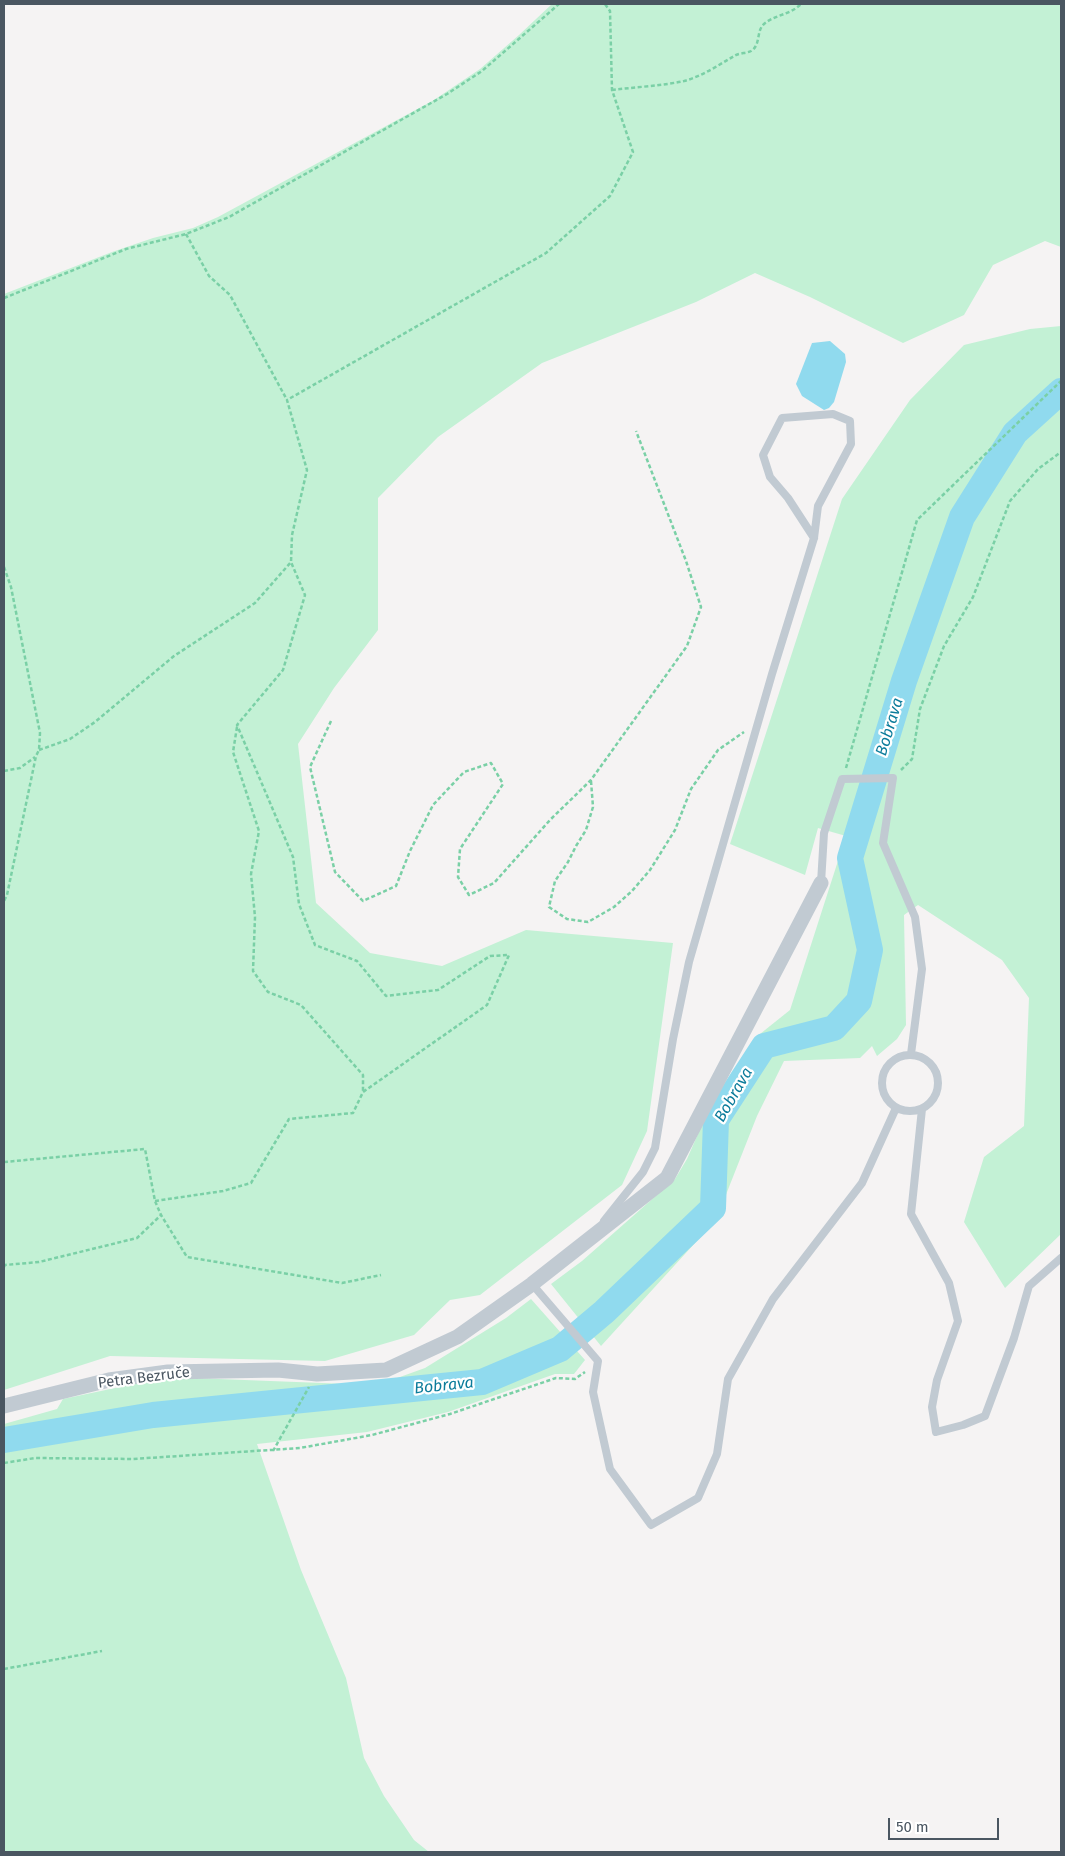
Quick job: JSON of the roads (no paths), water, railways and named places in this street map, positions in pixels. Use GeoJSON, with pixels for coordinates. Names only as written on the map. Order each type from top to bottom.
{"type":"FeatureCollection","features":[{"type":"Feature","properties":{"kind":"street","name":"Petra Bezruče"},"geometry":{"type":"LineString","coordinates":[[4,1406],[109,1380],[168,1372],[278,1370],[317,1374],[386,1370],[457,1337],[532,1284],[667,1178],[821,883]]}},
{"type":"Feature","properties":{"kind":"lane"},"geometry":{"type":"LineString","coordinates":[[591,1238],[643,1172],[655,1148],[688,962],[814,538],[818,506],[851,444],[850,421],[833,414],[782,418],[763,455],[770,478],[788,498],[814,538]]}},
{"type":"Feature","properties":{"kind":"lane"},"geometry":{"type":"LineString","coordinates":[[821,883],[824,833],[847,779],[890,779],[883,843],[916,917],[922,969],[911,1054]]}},
{"type":"Feature","properties":{"kind":"lane"},"geometry":{"type":"LineString","coordinates":[[903,1055],[920,1056],[929,1061],[938,1076],[936,1095],[922,1109],[912,1111],[896,1108],[883,1093],[882,1076],[887,1067],[903,1055]]}},
{"type":"Feature","properties":{"kind":"lane"},"geometry":{"type":"LineString","coordinates":[[532,1284],[598,1361],[593,1392],[610,1469],[651,1525],[698,1498],[717,1454],[728,1379],[773,1299],[862,1183],[896,1108]]}},
{"type":"Feature","properties":{"kind":"lane"},"geometry":{"type":"LineString","coordinates":[[922,1109],[911,1214],[949,1283],[958,1321],[937,1380],[932,1407],[936,1432],[963,1425],[985,1416],[1014,1338],[1029,1286],[1061,1258]]}},
{"type":"Feature","properties":{"kind":"water"},"geometry":{"type":"Polygon","coordinates":[[[830,341],[845,354],[846,362],[834,402],[829,408],[824,410],[802,396],[796,384],[812,343],[830,341]]]}},
{"type":"Feature","properties":{"kind":"waterway","name":"Bobrava"},"geometry":{"type":"LineString","coordinates":[[4,1440],[153,1415],[482,1382],[560,1349],[604,1312],[713,1208],[716,1120],[764,1046],[834,1028],[859,1001],[870,950],[850,858],[904,681],[962,517],[1015,433],[1061,391]]}}]}
